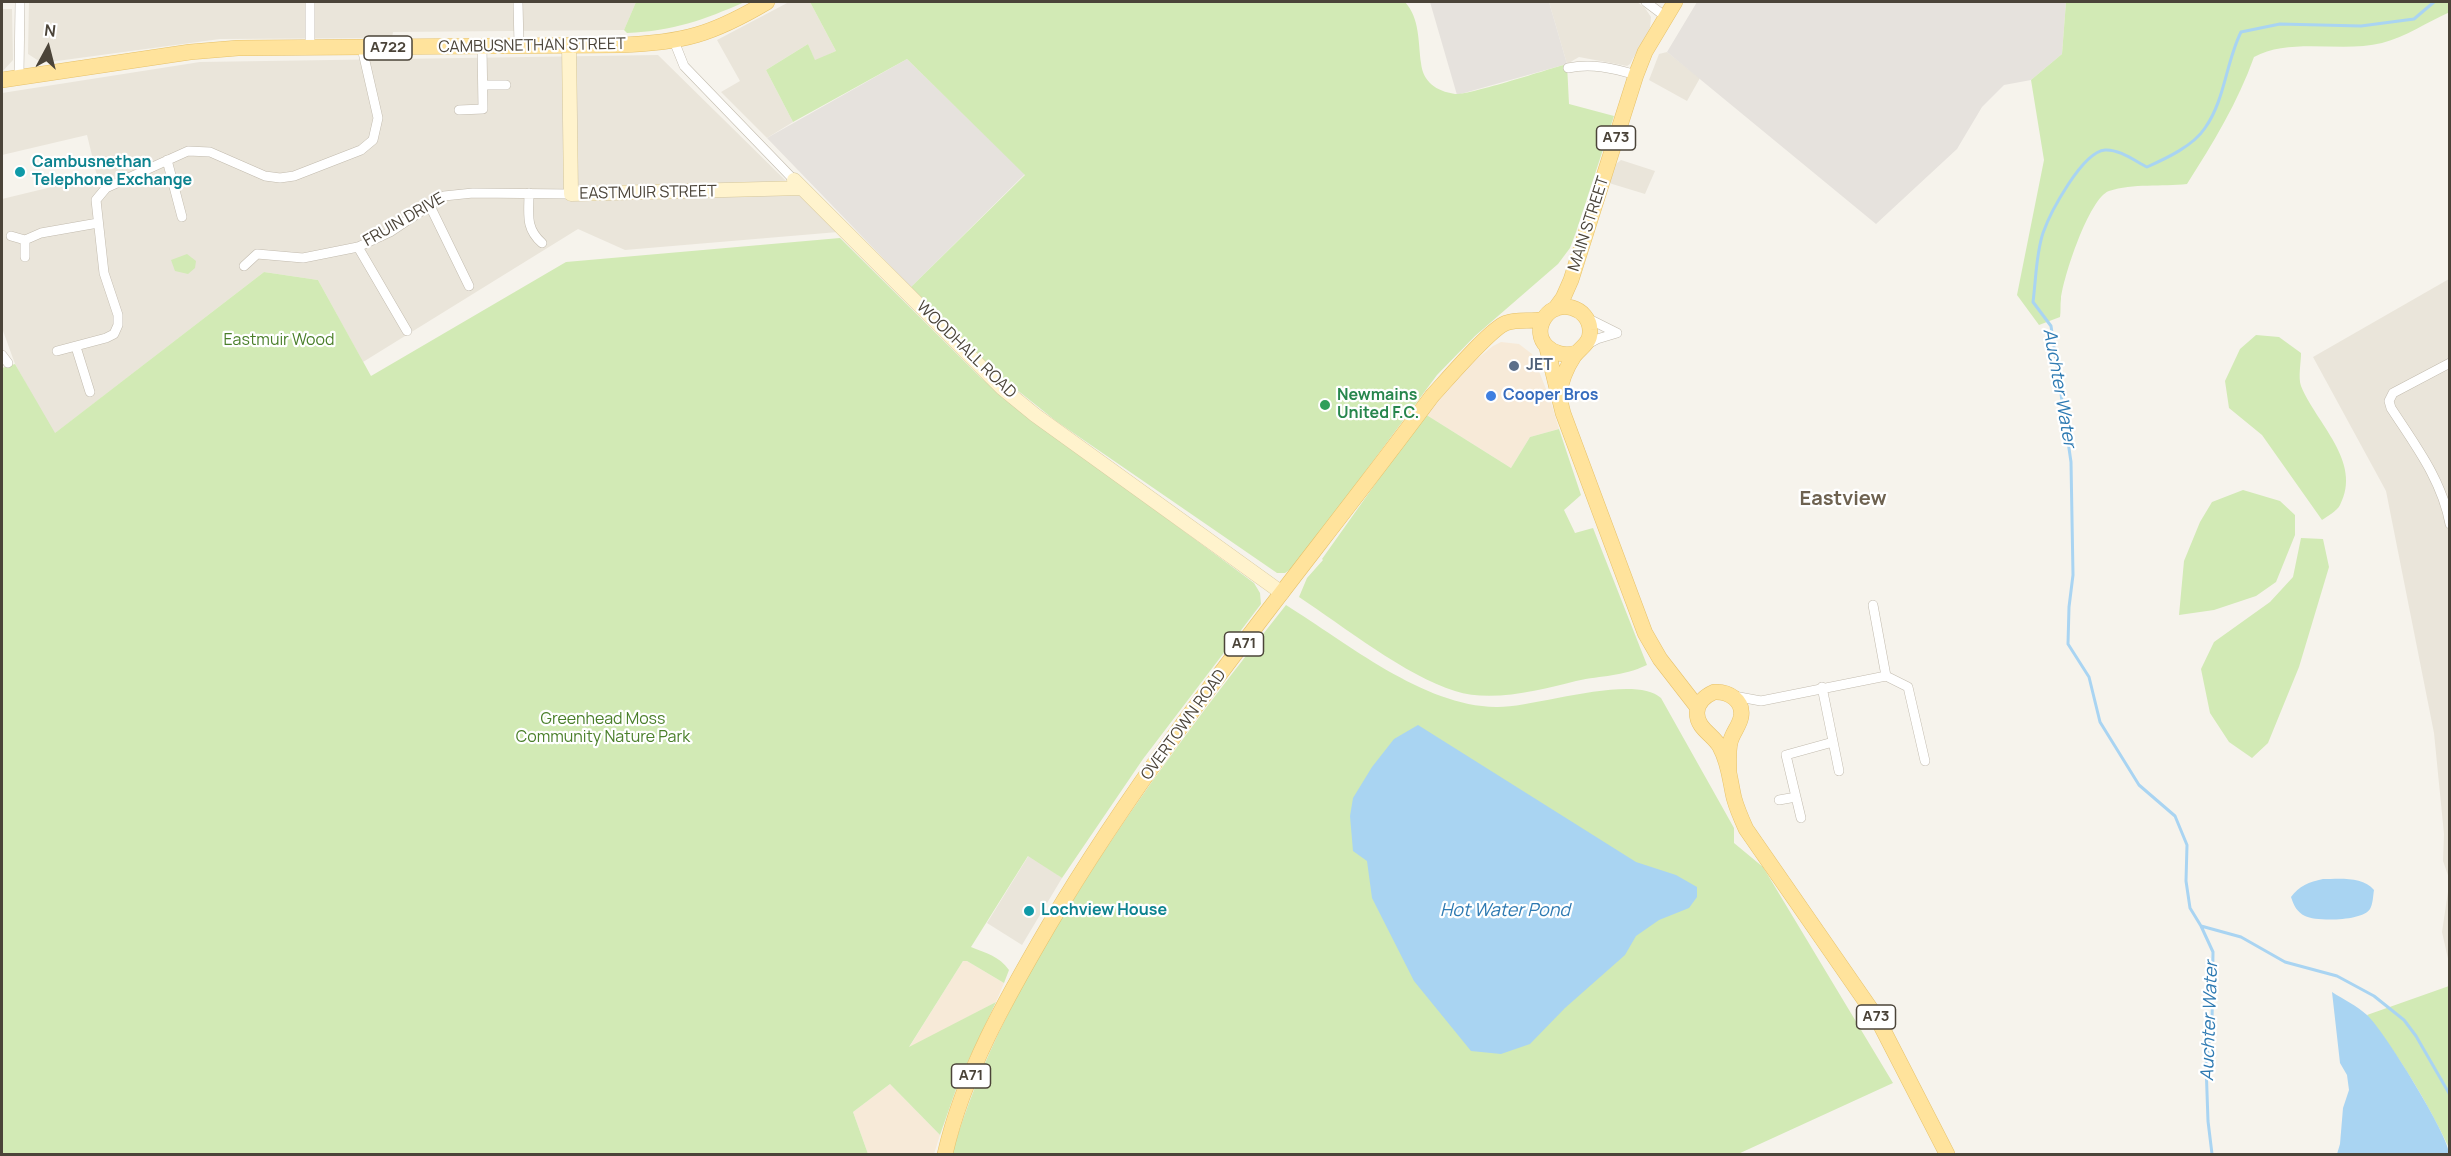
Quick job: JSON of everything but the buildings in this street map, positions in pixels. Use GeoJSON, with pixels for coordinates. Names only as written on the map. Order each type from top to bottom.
{"type":"FeatureCollection","features":[{"type":"Feature","properties":{"kind":"main road","name":"CAMBUSNETHAN STREET"},"geometry":{"type":"LineString","coordinates":[[2,80],[204,50],[620,45],[674,41],[692,38],[724,25],[767,2]]}},
{"type":"Feature","properties":{"kind":"main road","name":"MAIN STREET"},"geometry":{"type":"LineString","coordinates":[[1549,314],[1563,298],[1571,280],[1645,52],[1675,2]]}},
{"type":"Feature","properties":{"kind":"main road","name":"MAIN STREET"},"geometry":{"type":"LineString","coordinates":[[1571,280],[1571,291],[1582,313]]}},
{"type":"Feature","properties":{"kind":"main road"},"geometry":{"type":"LineString","coordinates":[[1549,314],[1568,307],[1582,313],[1590,330],[1564,375],[1559,398]]}},
{"type":"Feature","properties":{"kind":"main road","name":"OVERTOWN ROAD"},"geometry":{"type":"LineString","coordinates":[[945,1155],[978,1056],[1001,1009],[1077,878],[1157,760],[1432,396],[1502,325],[1549,314]]}},
{"type":"Feature","properties":{"kind":"main road","name":"A73"},"geometry":{"type":"LineString","coordinates":[[1549,314],[1541,326],[1559,398],[1597,508],[1645,633],[1655,652],[1673,674]]}},
{"type":"Feature","properties":{"kind":"main road"},"geometry":{"type":"LineString","coordinates":[[1520,321],[1536,332],[1545,344],[1561,356],[1581,349]]}},
{"type":"Feature","properties":{"kind":"main road"},"geometry":{"type":"LineString","coordinates":[[1673,674],[1687,686],[1708,694],[1720,692],[1731,695],[1739,705],[1741,717],[1733,731],[1728,756],[1729,772]]}},
{"type":"Feature","properties":{"kind":"main road"},"geometry":{"type":"LineString","coordinates":[[1673,674],[1698,708]]}},
{"type":"Feature","properties":{"kind":"main road"},"geometry":{"type":"LineString","coordinates":[[1708,694],[1698,708],[1698,720],[1719,744],[1729,772]]}},
{"type":"Feature","properties":{"kind":"main road"},"geometry":{"type":"LineString","coordinates":[[1709,733],[1725,735],[1733,731]]}},
{"type":"Feature","properties":{"kind":"main road","name":"A73"},"geometry":{"type":"LineString","coordinates":[[1729,772],[1738,811],[1746,829],[1877,1018],[1947,1155]]}},
{"type":"Feature","properties":{"kind":"street"},"geometry":{"type":"LineString","coordinates":[[19,77],[20,2]]}},
{"type":"Feature","properties":{"kind":"street"},"geometry":{"type":"LineString","coordinates":[[310,2],[310,48]]}},
{"type":"Feature","properties":{"kind":"street"},"geometry":{"type":"LineString","coordinates":[[518,2],[519,46]]}},
{"type":"Feature","properties":{"kind":"street"},"geometry":{"type":"LineString","coordinates":[[1646,2],[1666,17]]}},
{"type":"Feature","properties":{"kind":"street","name":"WOODHALL ROAD"},"geometry":{"type":"LineString","coordinates":[[674,41],[684,66],[798,184],[1002,388],[1035,415],[1282,593]]}},
{"type":"Feature","properties":{"kind":"street","name":"EASTMUIR STREET"},"geometry":{"type":"LineString","coordinates":[[569,45],[571,194],[798,184]]}},
{"type":"Feature","properties":{"kind":"street"},"geometry":{"type":"LineString","coordinates":[[459,110],[483,109],[482,46]]}},
{"type":"Feature","properties":{"kind":"street"},"geometry":{"type":"LineString","coordinates":[[57,351],[114,334],[118,325],[118,315],[104,273],[96,200],[100,193],[188,151],[210,152],[265,176],[280,178],[294,176],[361,150],[373,140],[378,118],[362,48]]}},
{"type":"Feature","properties":{"kind":"street"},"geometry":{"type":"LineString","coordinates":[[1568,68],[1584,64],[1636,75]]}},
{"type":"Feature","properties":{"kind":"street"},"geometry":{"type":"LineString","coordinates":[[483,85],[506,85]]}},
{"type":"Feature","properties":{"kind":"street"},"geometry":{"type":"LineString","coordinates":[[167,160],[182,217]]}},
{"type":"Feature","properties":{"kind":"street"},"geometry":{"type":"LineString","coordinates":[[529,193],[528,219],[532,234],[542,243]]}},
{"type":"Feature","properties":{"kind":"street","name":"FRUIN DRIVE"},"geometry":{"type":"LineString","coordinates":[[244,266],[256,254],[303,258],[358,247],[390,232],[444,195],[571,194]]}},
{"type":"Feature","properties":{"kind":"street"},"geometry":{"type":"LineString","coordinates":[[429,204],[469,286]]}},
{"type":"Feature","properties":{"kind":"street"},"geometry":{"type":"LineString","coordinates":[[11,236],[25,240],[41,233],[98,224]]}},
{"type":"Feature","properties":{"kind":"street"},"geometry":{"type":"LineString","coordinates":[[25,240],[25,257]]}},
{"type":"Feature","properties":{"kind":"street"},"geometry":{"type":"LineString","coordinates":[[358,247],[407,331]]}},
{"type":"Feature","properties":{"kind":"street"},"geometry":{"type":"LineString","coordinates":[[1581,349],[1597,339],[1617,333],[1599,326],[1582,313]]}},
{"type":"Feature","properties":{"kind":"street"},"geometry":{"type":"LineString","coordinates":[[76,347],[90,392]]}},
{"type":"Feature","properties":{"kind":"street"},"geometry":{"type":"LineString","coordinates":[[2,355],[8,363]]}},
{"type":"Feature","properties":{"kind":"street"},"geometry":{"type":"LineString","coordinates":[[2450,363],[2393,393],[2389,400],[2391,408],[2426,461],[2437,483],[2450,524]]}},
{"type":"Feature","properties":{"kind":"street"},"geometry":{"type":"LineString","coordinates":[[1873,605],[1886,676]]}},
{"type":"Feature","properties":{"kind":"street"},"geometry":{"type":"LineString","coordinates":[[1731,695],[1761,701],[1886,676],[1908,687],[1925,761]]}},
{"type":"Feature","properties":{"kind":"street"},"geometry":{"type":"LineString","coordinates":[[1822,687],[1839,771]]}},
{"type":"Feature","properties":{"kind":"street"},"geometry":{"type":"LineString","coordinates":[[1741,717],[1761,701]]}},
{"type":"Feature","properties":{"kind":"street"},"geometry":{"type":"LineString","coordinates":[[1801,818],[1786,755],[1833,742]]}},
{"type":"Feature","properties":{"kind":"street"},"geometry":{"type":"LineString","coordinates":[[1779,800],[1796,798]]}},
{"type":"Feature","properties":{"kind":"shaded area"},"geometry":{"type":"Polygon","coordinates":[[[29,2],[636,2],[624,30],[393,32],[392,38],[220,39],[42,63],[28,54],[29,2]]]}},
{"type":"Feature","properties":{"kind":"shaded area"},"geometry":{"type":"Polygon","coordinates":[[[789,2],[810,2],[836,51],[815,61],[808,44],[766,70],[793,122],[767,138],[721,92],[740,81],[717,40],[789,2]]]}},
{"type":"Feature","properties":{"kind":"shaded area"},"geometry":{"type":"Polygon","coordinates":[[[1430,2],[1549,2],[1567,64],[1457,95],[1430,2]]]}},
{"type":"Feature","properties":{"kind":"shaded area"},"geometry":{"type":"Polygon","coordinates":[[[1549,2],[1637,2],[1651,17],[1650,28],[1627,66],[1579,57],[1567,64],[1549,2]]]}},
{"type":"Feature","properties":{"kind":"shaded area"},"geometry":{"type":"Polygon","coordinates":[[[1697,2],[2066,2],[2062,54],[2031,80],[2004,85],[1982,107],[1957,149],[1876,224],[1667,52],[1697,2]]]}},
{"type":"Feature","properties":{"kind":"shaded area"},"geometry":{"type":"Polygon","coordinates":[[[2,9],[12,9],[13,60],[2,72],[2,9]]]}},
{"type":"Feature","properties":{"kind":"shaded area"},"geometry":{"type":"Polygon","coordinates":[[[1667,52],[1700,78],[1687,101],[1649,80],[1659,54],[1667,52]]]}},
{"type":"Feature","properties":{"kind":"shaded area"},"geometry":{"type":"Polygon","coordinates":[[[658,55],[838,232],[625,250],[578,229],[363,362],[318,280],[264,272],[54,434],[15,364],[2,328],[2,199],[97,176],[87,135],[2,155],[2,93],[200,62],[658,55]]]}},
{"type":"Feature","properties":{"kind":"shaded area"},"geometry":{"type":"Polygon","coordinates":[[[907,59],[1025,174],[911,287],[767,138],[907,59]]]}},
{"type":"Feature","properties":{"kind":"shaded area"},"geometry":{"type":"Polygon","coordinates":[[[1621,160],[1655,171],[1645,194],[1609,183],[1616,164],[1621,160]]]}},
{"type":"Feature","properties":{"kind":"shaded area"},"geometry":{"type":"Polygon","coordinates":[[[2449,279],[2449,878],[2443,861],[2444,834],[2434,733],[2386,491],[2313,357],[2449,279]]]}},
{"type":"Feature","properties":{"kind":"shaded area"},"geometry":{"type":"Polygon","coordinates":[[[1501,342],[1519,344],[1532,354],[1559,429],[1530,437],[1511,468],[1425,414],[1467,367],[1501,342]]]}},
{"type":"Feature","properties":{"kind":"shaded area"},"geometry":{"type":"Polygon","coordinates":[[[1029,855],[1062,878],[1022,945],[987,923],[1029,855]]]}},
{"type":"Feature","properties":{"kind":"shaded area"},"geometry":{"type":"Polygon","coordinates":[[[2449,885],[2449,963],[2442,932],[2449,885]]]}},
{"type":"Feature","properties":{"kind":"shaded area"},"geometry":{"type":"Polygon","coordinates":[[[963,961],[967,961],[1004,983],[996,1002],[908,1049],[963,961]]]}},
{"type":"Feature","properties":{"kind":"shaded area"},"geometry":{"type":"Polygon","coordinates":[[[890,1084],[940,1135],[934,1154],[868,1154],[853,1112],[890,1084]]]}},
{"type":"Feature","properties":{"kind":"green space"},"geometry":{"type":"Polygon","coordinates":[[[636,2],[745,2],[688,24],[627,33],[624,30],[636,2]]]}},
{"type":"Feature","properties":{"kind":"green space"},"geometry":{"type":"Polygon","coordinates":[[[810,2],[1405,2],[1416,23],[1422,70],[1436,88],[1448,93],[1462,93],[1491,87],[1567,64],[1569,104],[1614,116],[1570,248],[1558,264],[1475,336],[1437,375],[1295,566],[1285,573],[1277,573],[1056,421],[987,366],[911,287],[1025,175],[907,59],[793,122],[766,70],[808,44],[815,60],[836,51],[810,2]]]}},
{"type":"Feature","properties":{"kind":"green space"},"geometry":{"type":"Polygon","coordinates":[[[2066,2],[2449,2],[2450,12],[2382,43],[2350,47],[2300,46],[2268,51],[2254,57],[2233,106],[2187,184],[2128,187],[2109,191],[2101,197],[2093,208],[2072,257],[2063,289],[2060,317],[2039,325],[2017,295],[2044,160],[2031,80],[2062,54],[2066,2]]]}},
{"type":"Feature","properties":{"kind":"green space","name":"Greenhead Moss Community Nature Park"},"geometry":{"type":"Polygon","coordinates":[[[840,238],[981,378],[1024,413],[1254,583],[1260,593],[1261,604],[1143,759],[1062,878],[1028,856],[971,947],[992,956],[1005,965],[1009,970],[1004,983],[967,961],[963,961],[909,1047],[996,1002],[960,1078],[940,1135],[890,1084],[853,1112],[868,1154],[2,1154],[2,368],[15,364],[55,433],[264,272],[318,280],[371,376],[566,262],[840,238]]]}},
{"type":"Feature","properties":{"kind":"green space"},"geometry":{"type":"Polygon","coordinates":[[[187,254],[196,261],[195,268],[188,274],[175,271],[171,260],[187,254]]]}},
{"type":"Feature","properties":{"kind":"green space"},"geometry":{"type":"Polygon","coordinates":[[[2256,335],[2279,337],[2301,353],[2301,386],[2342,458],[2346,473],[2346,489],[2339,507],[2322,520],[2262,435],[2229,408],[2225,381],[2240,349],[2256,335]]]}},
{"type":"Feature","properties":{"kind":"green space"},"geometry":{"type":"Polygon","coordinates":[[[1425,414],[1511,468],[1530,437],[1559,429],[1581,495],[1564,510],[1575,533],[1593,528],[1647,665],[1620,674],[1516,694],[1484,696],[1469,694],[1436,684],[1416,674],[1299,597],[1307,578],[1323,560],[1425,414]]]}},
{"type":"Feature","properties":{"kind":"green space"},"geometry":{"type":"Polygon","coordinates":[[[2243,490],[2280,501],[2295,515],[2295,535],[2276,582],[2256,596],[2214,610],[2179,615],[2184,561],[2200,522],[2212,502],[2243,490]]]}},
{"type":"Feature","properties":{"kind":"green space"},"geometry":{"type":"Polygon","coordinates":[[[2301,538],[2323,539],[2329,567],[2299,667],[2268,743],[2252,758],[2229,742],[2210,713],[2201,669],[2214,642],[2270,602],[2293,577],[2301,538]]]}},
{"type":"Feature","properties":{"kind":"green space"},"geometry":{"type":"Polygon","coordinates":[[[1286,605],[1386,670],[1441,696],[1469,704],[1513,706],[1607,690],[1629,689],[1647,691],[1661,698],[1734,828],[1734,843],[1763,867],[1893,1083],[1738,1154],[952,1154],[990,1051],[1022,987],[1058,924],[1152,782],[1204,710],[1286,605]]]}},
{"type":"Feature","properties":{"kind":"green space"},"geometry":{"type":"Polygon","coordinates":[[[2449,986],[2449,1148],[2412,1079],[2367,1015],[2449,986]]]}},
{"type":"Feature","properties":{"kind":"water","name":"Hot Water Pond"},"geometry":{"type":"Polygon","coordinates":[[[1418,725],[1636,862],[1676,875],[1697,887],[1697,897],[1689,908],[1659,920],[1636,936],[1625,955],[1565,1008],[1530,1044],[1501,1054],[1471,1051],[1414,981],[1372,898],[1367,861],[1353,851],[1350,816],[1353,798],[1372,767],[1394,739],[1418,725]]]}},
{"type":"Feature","properties":{"kind":"water"},"geometry":{"type":"Polygon","coordinates":[[[2323,879],[2350,879],[2364,882],[2374,890],[2370,909],[2359,916],[2339,919],[2311,918],[2302,914],[2291,897],[2305,885],[2323,879]]]}},
{"type":"Feature","properties":{"kind":"water"},"geometry":{"type":"Polygon","coordinates":[[[2332,992],[2367,1015],[2387,1040],[2428,1106],[2449,1154],[2337,1154],[2343,1108],[2349,1090],[2347,1075],[2340,1063],[2332,992]]]}},
{"type":"Feature","properties":{"kind":"waterway","name":"Auchter Water"},"geometry":{"type":"LineString","coordinates":[[2434,2],[2414,19],[2361,26],[2280,24],[2241,32],[2212,117],[2200,134],[2187,146],[2147,167],[2121,153],[2105,150],[2096,153],[2077,172],[2052,212],[2043,233],[2033,302],[2051,326],[2071,462],[2073,575],[2068,644],[2089,677],[2100,722],[2139,785],[2175,816],[2187,845],[2186,881],[2190,908],[2201,926],[2241,937],[2285,962],[2337,976],[2374,996],[2404,1020],[2416,1036],[2450,1095]]}},
{"type":"Feature","properties":{"kind":"waterway","name":"Auchter Water"},"geometry":{"type":"LineString","coordinates":[[2201,926],[2213,952],[2212,1024],[2206,1064],[2212,1154]]}},
{"type":"Feature","properties":{"kind":"place","name":"Cambusnethan Telephone Exchange"},"geometry":{"type":"Point","coordinates":[20,172]}},
{"type":"Feature","properties":{"kind":"place","name":"JET"},"geometry":{"type":"Point","coordinates":[1514,366]}},
{"type":"Feature","properties":{"kind":"place","name":"Cooper Bros"},"geometry":{"type":"Point","coordinates":[1491,396]}},
{"type":"Feature","properties":{"kind":"place","name":"Newmains United F.C."},"geometry":{"type":"Point","coordinates":[1325,405]}},
{"type":"Feature","properties":{"kind":"place","name":"Lochview House"},"geometry":{"type":"Point","coordinates":[1029,911]}},
{"type":"Feature","properties":{"kind":"district","name":"Eastview"},"geometry":{"type":"Point","coordinates":[1843,499]}},
{"type":"Feature","properties":{"kind":"park label","name":"Eastmuir Wood"},"geometry":{"type":"Point","coordinates":[279,341]}}]}
